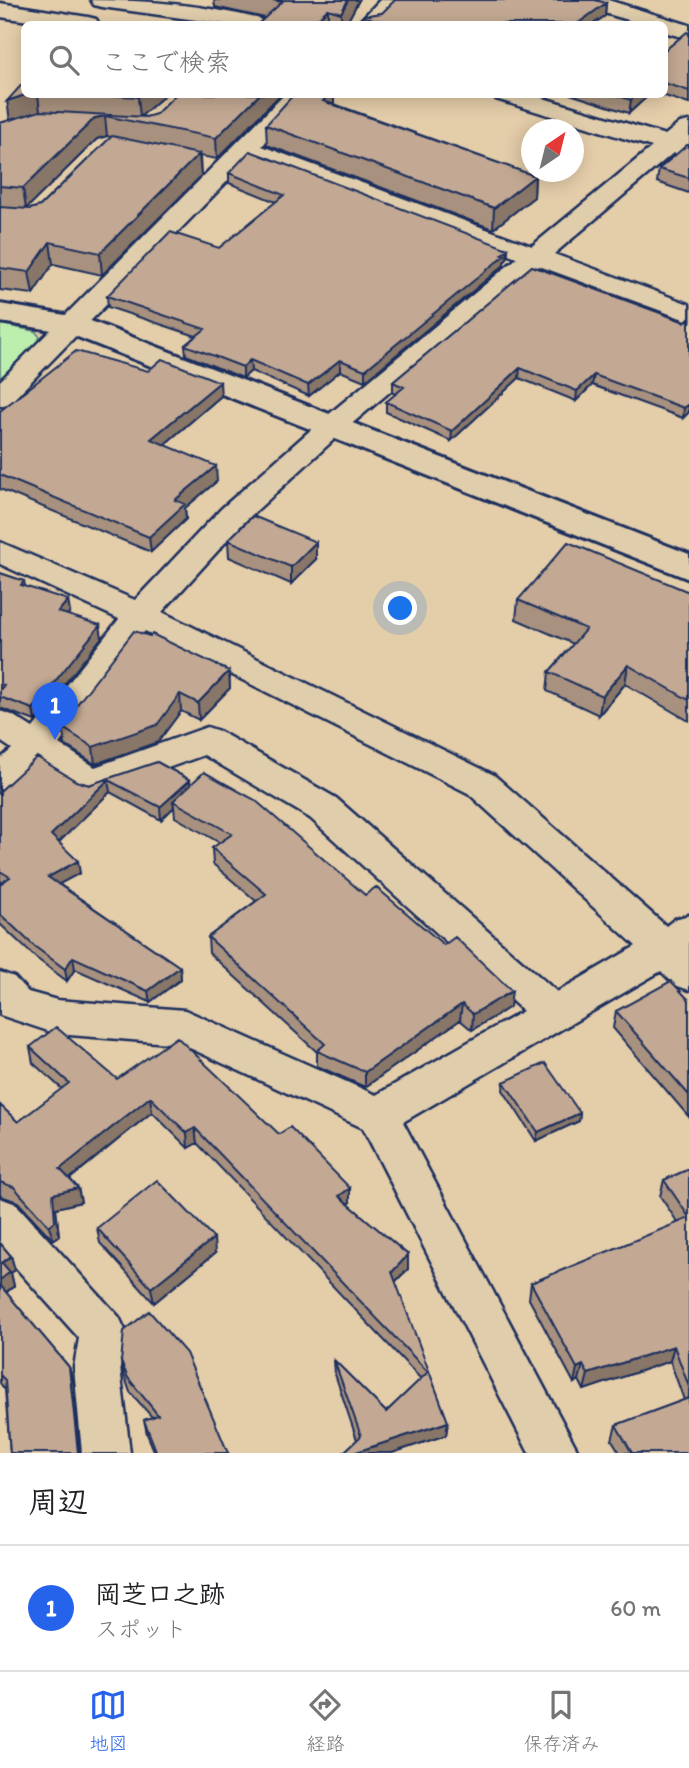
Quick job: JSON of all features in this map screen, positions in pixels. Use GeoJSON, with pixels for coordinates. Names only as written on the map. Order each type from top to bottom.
{"type":"FeatureCollection","features":[{"type":"Feature","properties":{"kind":"street"},"geometry":{"type":"LineString","coordinates":[[102,0],[239,21]]}},
{"type":"Feature","properties":{"kind":"street"},"geometry":{"type":"LineString","coordinates":[[371,21],[392,0]]}},
{"type":"Feature","properties":{"kind":"street"},"geometry":{"type":"LineString","coordinates":[[585,0],[653,21]]}},
{"type":"Feature","properties":{"kind":"street"},"geometry":{"type":"LineString","coordinates":[[0,10],[69,21]]}},
{"type":"Feature","properties":{"kind":"street"},"geometry":{"type":"LineString","coordinates":[[668,26],[689,32]]}},
{"type":"Feature","properties":{"kind":"street"},"geometry":{"type":"LineString","coordinates":[[0,397],[72,324],[210,168],[245,148],[295,98]]}},
{"type":"Feature","properties":{"kind":"street"},"geometry":{"type":"LineString","coordinates":[[519,98],[683,141]]}},
{"type":"Feature","properties":{"kind":"street"},"geometry":{"type":"LineString","coordinates":[[0,780],[37,747],[140,615],[232,516],[332,426],[534,256],[683,141]]}},
{"type":"Feature","properties":{"kind":"street"},"geometry":{"type":"LineString","coordinates":[[245,148],[689,313]]}},
{"type":"Feature","properties":{"kind":"street"},"geometry":{"type":"LineString","coordinates":[[0,313],[72,324],[689,567]]}},
{"type":"Feature","properties":{"kind":"street"},"geometry":{"type":"LineString","coordinates":[[0,552],[140,615],[481,785],[681,951],[553,1013],[378,1115]]}},
{"type":"Feature","properties":{"kind":"street"},"geometry":{"type":"LineString","coordinates":[[0,724],[92,782],[207,740],[323,808],[553,1013]]}},
{"type":"Feature","properties":{"kind":"street"},"geometry":{"type":"LineString","coordinates":[[5,1002],[57,1017],[186,1027],[378,1115],[555,1453]]}},
{"type":"Feature","properties":{"kind":"street"},"geometry":{"type":"LineString","coordinates":[[0,1219],[103,1332],[97,1367],[106,1453]]}},
{"type":"Feature","properties":{"kind":"green space"},"geometry":{"type":"Polygon","coordinates":[[[0,324],[35,331],[41,338],[0,379],[0,324]]]}},
{"type":"Feature","properties":{"kind":"building"},"geometry":{"type":"Polygon","coordinates":[[[273,0],[348,0],[341,13],[328,9],[315,21],[261,21],[282,2],[273,0]]]}},
{"type":"Feature","properties":{"kind":"building"},"geometry":{"type":"Polygon","coordinates":[[[395,0],[595,0],[606,3],[581,21],[380,21],[363,16],[382,13],[395,0]]]}},
{"type":"Feature","properties":{"kind":"building"},"geometry":{"type":"Polygon","coordinates":[[[689,33],[689,91],[668,84],[668,48],[689,33]]]}},
{"type":"Feature","properties":{"kind":"building"},"geometry":{"type":"Polygon","coordinates":[[[21,85],[21,96],[7,101],[21,85]]]}},
{"type":"Feature","properties":{"kind":"building"},"geometry":{"type":"Polygon","coordinates":[[[172,98],[256,98],[216,138],[105,116],[95,118],[23,188],[0,186],[0,123],[40,111],[146,117],[156,114],[172,98]]]}},
{"type":"Feature","properties":{"kind":"building"},"geometry":{"type":"Polygon","coordinates":[[[290,98],[326,98],[323,101],[521,171],[521,182],[527,182],[494,208],[266,125],[290,98]]]}},
{"type":"Feature","properties":{"kind":"building"},"geometry":{"type":"Polygon","coordinates":[[[112,136],[199,154],[100,253],[50,242],[29,272],[0,268],[0,207],[30,209],[40,206],[112,136]]]}},
{"type":"Feature","properties":{"kind":"building"},"geometry":{"type":"Polygon","coordinates":[[[687,145],[689,178],[659,169],[687,145]]]}},
{"type":"Feature","properties":{"kind":"building"},"geometry":{"type":"Polygon","coordinates":[[[250,151],[508,249],[502,254],[505,255],[365,370],[340,360],[308,385],[250,360],[243,367],[185,345],[205,329],[107,296],[170,232],[219,248],[284,195],[229,173],[250,151]]]}},
{"type":"Feature","properties":{"kind":"building"},"geometry":{"type":"Polygon","coordinates":[[[532,266],[685,322],[689,318],[689,404],[684,408],[594,375],[577,391],[520,368],[452,431],[386,402],[404,387],[393,382],[532,266]]]}},
{"type":"Feature","properties":{"kind":"building"},"geometry":{"type":"Polygon","coordinates":[[[76,351],[148,371],[162,359],[220,382],[151,439],[216,466],[175,500],[185,504],[149,537],[0,475],[0,411],[76,351]]]}},
{"type":"Feature","properties":{"kind":"building"},"geometry":{"type":"Polygon","coordinates":[[[253,516],[316,542],[291,567],[228,540],[253,516]]]}},
{"type":"Feature","properties":{"kind":"building"},"geometry":{"type":"Polygon","coordinates":[[[568,542],[689,592],[689,700],[628,665],[602,696],[549,672],[586,629],[518,600],[568,542]]]}},
{"type":"Feature","properties":{"kind":"building"},"geometry":{"type":"Polygon","coordinates":[[[0,573],[24,581],[21,585],[68,600],[58,612],[100,625],[33,709],[0,697],[0,690],[4,685],[0,684],[0,573]]]}},
{"type":"Feature","properties":{"kind":"building"},"geometry":{"type":"Polygon","coordinates":[[[134,631],[150,636],[152,634],[229,671],[198,703],[180,694],[157,725],[93,747],[63,728],[73,718],[68,716],[134,631]]]}},
{"type":"Feature","properties":{"kind":"building"},"geometry":{"type":"Polygon","coordinates":[[[37,757],[76,781],[89,785],[157,762],[190,780],[160,807],[108,780],[51,835],[78,861],[48,877],[180,967],[148,991],[73,957],[65,969],[34,946],[0,914],[0,884],[10,877],[0,871],[0,791],[37,757]]]}},
{"type":"Feature","properties":{"kind":"building"},"geometry":{"type":"Polygon","coordinates":[[[204,772],[255,800],[365,895],[376,887],[444,945],[455,937],[512,991],[473,1014],[462,1004],[365,1072],[317,1051],[325,1044],[208,937],[266,894],[212,848],[232,834],[173,801],[204,772]]]}},
{"type":"Feature","properties":{"kind":"building"},"geometry":{"type":"Polygon","coordinates":[[[671,981],[689,1000],[689,1095],[616,1011],[671,981]]]}},
{"type":"Feature","properties":{"kind":"building"},"geometry":{"type":"Polygon","coordinates":[[[56,1027],[117,1079],[177,1037],[279,1134],[290,1127],[350,1188],[339,1196],[408,1255],[392,1272],[448,1422],[353,1453],[343,1453],[361,1436],[334,1360],[386,1412],[428,1372],[195,1128],[187,1133],[150,1097],[60,1169],[78,1188],[53,1194],[55,1221],[49,1226],[14,1187],[0,1182],[0,1105],[18,1122],[69,1083],[30,1047],[56,1027]]]}},
{"type":"Feature","properties":{"kind":"building"},"geometry":{"type":"Polygon","coordinates":[[[545,1063],[580,1113],[538,1132],[504,1082],[545,1063]]]}},
{"type":"Feature","properties":{"kind":"building"},"geometry":{"type":"Polygon","coordinates":[[[689,1169],[689,1217],[664,1180],[689,1169]]]}},
{"type":"Feature","properties":{"kind":"building"},"geometry":{"type":"Polygon","coordinates":[[[157,1180],[214,1238],[151,1288],[97,1228],[157,1180]]]}},
{"type":"Feature","properties":{"kind":"building"},"geometry":{"type":"Polygon","coordinates":[[[689,1218],[689,1387],[674,1346],[588,1374],[583,1365],[577,1368],[531,1283],[689,1218]]]}},
{"type":"Feature","properties":{"kind":"building"},"geometry":{"type":"Polygon","coordinates":[[[0,1243],[11,1256],[2,1263],[10,1272],[0,1280],[0,1243]]]}},
{"type":"Feature","properties":{"kind":"building"},"geometry":{"type":"Polygon","coordinates":[[[0,1285],[69,1367],[78,1453],[10,1453],[5,1380],[0,1375],[0,1285]]]}},
{"type":"Feature","properties":{"kind":"building"},"geometry":{"type":"Polygon","coordinates":[[[149,1311],[186,1353],[228,1453],[157,1453],[144,1420],[158,1415],[128,1378],[121,1362],[124,1331],[149,1311]]]}},
{"type":"Feature","properties":{"kind":"building"},"geometry":{"type":"Polygon","coordinates":[[[689,1398],[689,1453],[632,1453],[616,1425],[689,1398]]]}},
{"type":"Feature","properties":{"kind":"place","name":"岡芝口之跡"},"geometry":{"type":"Point","coordinates":[55,740]}}]}
